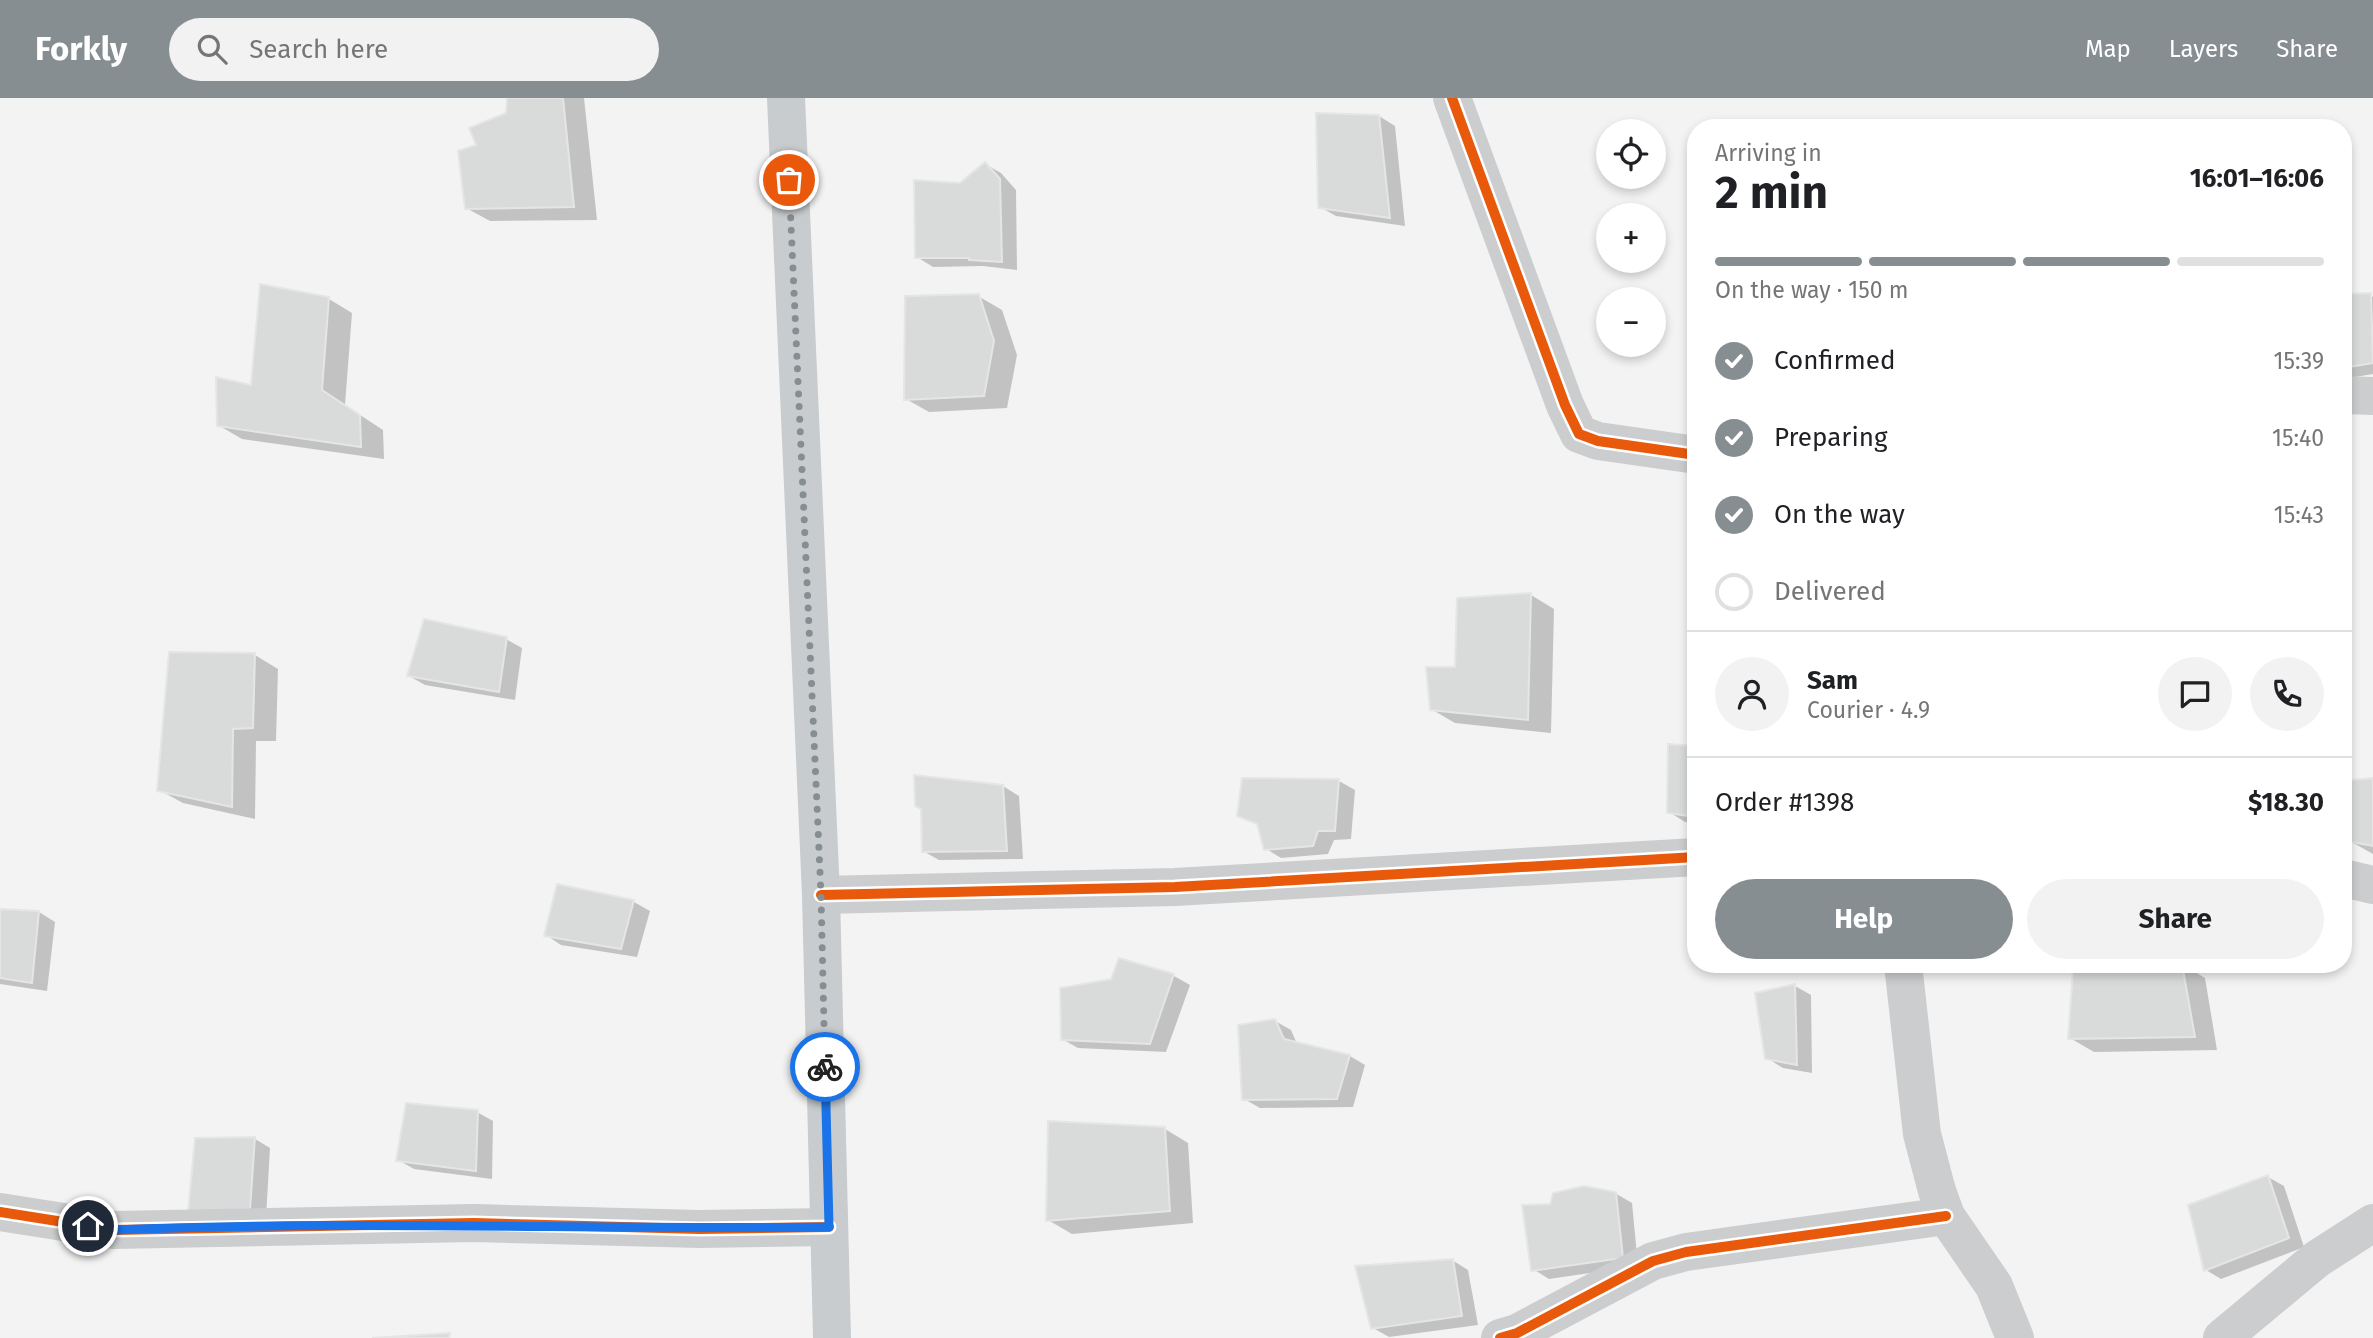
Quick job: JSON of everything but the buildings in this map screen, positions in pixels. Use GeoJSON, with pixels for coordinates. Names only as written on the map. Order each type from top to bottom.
{"type":"FeatureCollection","features":[{"type":"Feature","properties":{"kind":"main road"},"geometry":{"type":"LineString","coordinates":[[786,98],[821,895],[830,1337]]}},
{"type":"Feature","properties":{"kind":"street"},"geometry":{"type":"LineString","coordinates":[[1452,98],[1565,405],[1579,434],[1598,441],[1687,454]]}},
{"type":"Feature","properties":{"kind":"street"},"geometry":{"type":"LineString","coordinates":[[2352,395],[2373,396]]}},
{"type":"Feature","properties":{"kind":"street"},"geometry":{"type":"LineString","coordinates":[[821,895],[1175,887],[1687,858]]}},
{"type":"Feature","properties":{"kind":"street"},"geometry":{"type":"LineString","coordinates":[[2352,880],[2373,885]]}},
{"type":"Feature","properties":{"kind":"street"},"geometry":{"type":"LineString","coordinates":[[1904,973],[1922,1134],[1947,1216],[1994,1286],[2015,1338]]}},
{"type":"Feature","properties":{"kind":"street"},"geometry":{"type":"LineString","coordinates":[[0,1212],[114,1230],[474,1223],[700,1229],[829,1227]]}},
{"type":"Feature","properties":{"kind":"street"},"geometry":{"type":"LineString","coordinates":[[1500,1338],[1517,1333],[1653,1261],[1686,1252],[1947,1216]]}},
{"type":"Feature","properties":{"kind":"street"},"geometry":{"type":"LineString","coordinates":[[2222,1338],[2318,1259],[2373,1223]]}},
{"type":"Feature","properties":{"kind":"cycle path"},"geometry":{"type":"LineString","coordinates":[[1452,98],[1565,405],[1579,434],[1598,441],[1687,454]]}},
{"type":"Feature","properties":{"kind":"cycle path"},"geometry":{"type":"LineString","coordinates":[[821,895],[1175,887],[1687,858]]}},
{"type":"Feature","properties":{"kind":"cycle path"},"geometry":{"type":"LineString","coordinates":[[0,1212],[114,1230],[474,1223],[700,1229],[829,1227]]}},
{"type":"Feature","properties":{"kind":"cycle path"},"geometry":{"type":"LineString","coordinates":[[1500,1338],[1517,1333],[1653,1261],[1686,1252],[1946,1216]]}},
{"type":"Feature","properties":{"kind":"way so far"},"geometry":{"type":"LineString","coordinates":[[789,180],[821,895],[825,1067]]}},
{"type":"Feature","properties":{"kind":"route"},"geometry":{"type":"LineString","coordinates":[[88,1226],[114,1230],[194,1226],[474,1223],[700,1229],[829,1227],[825,1067]]}}]}
